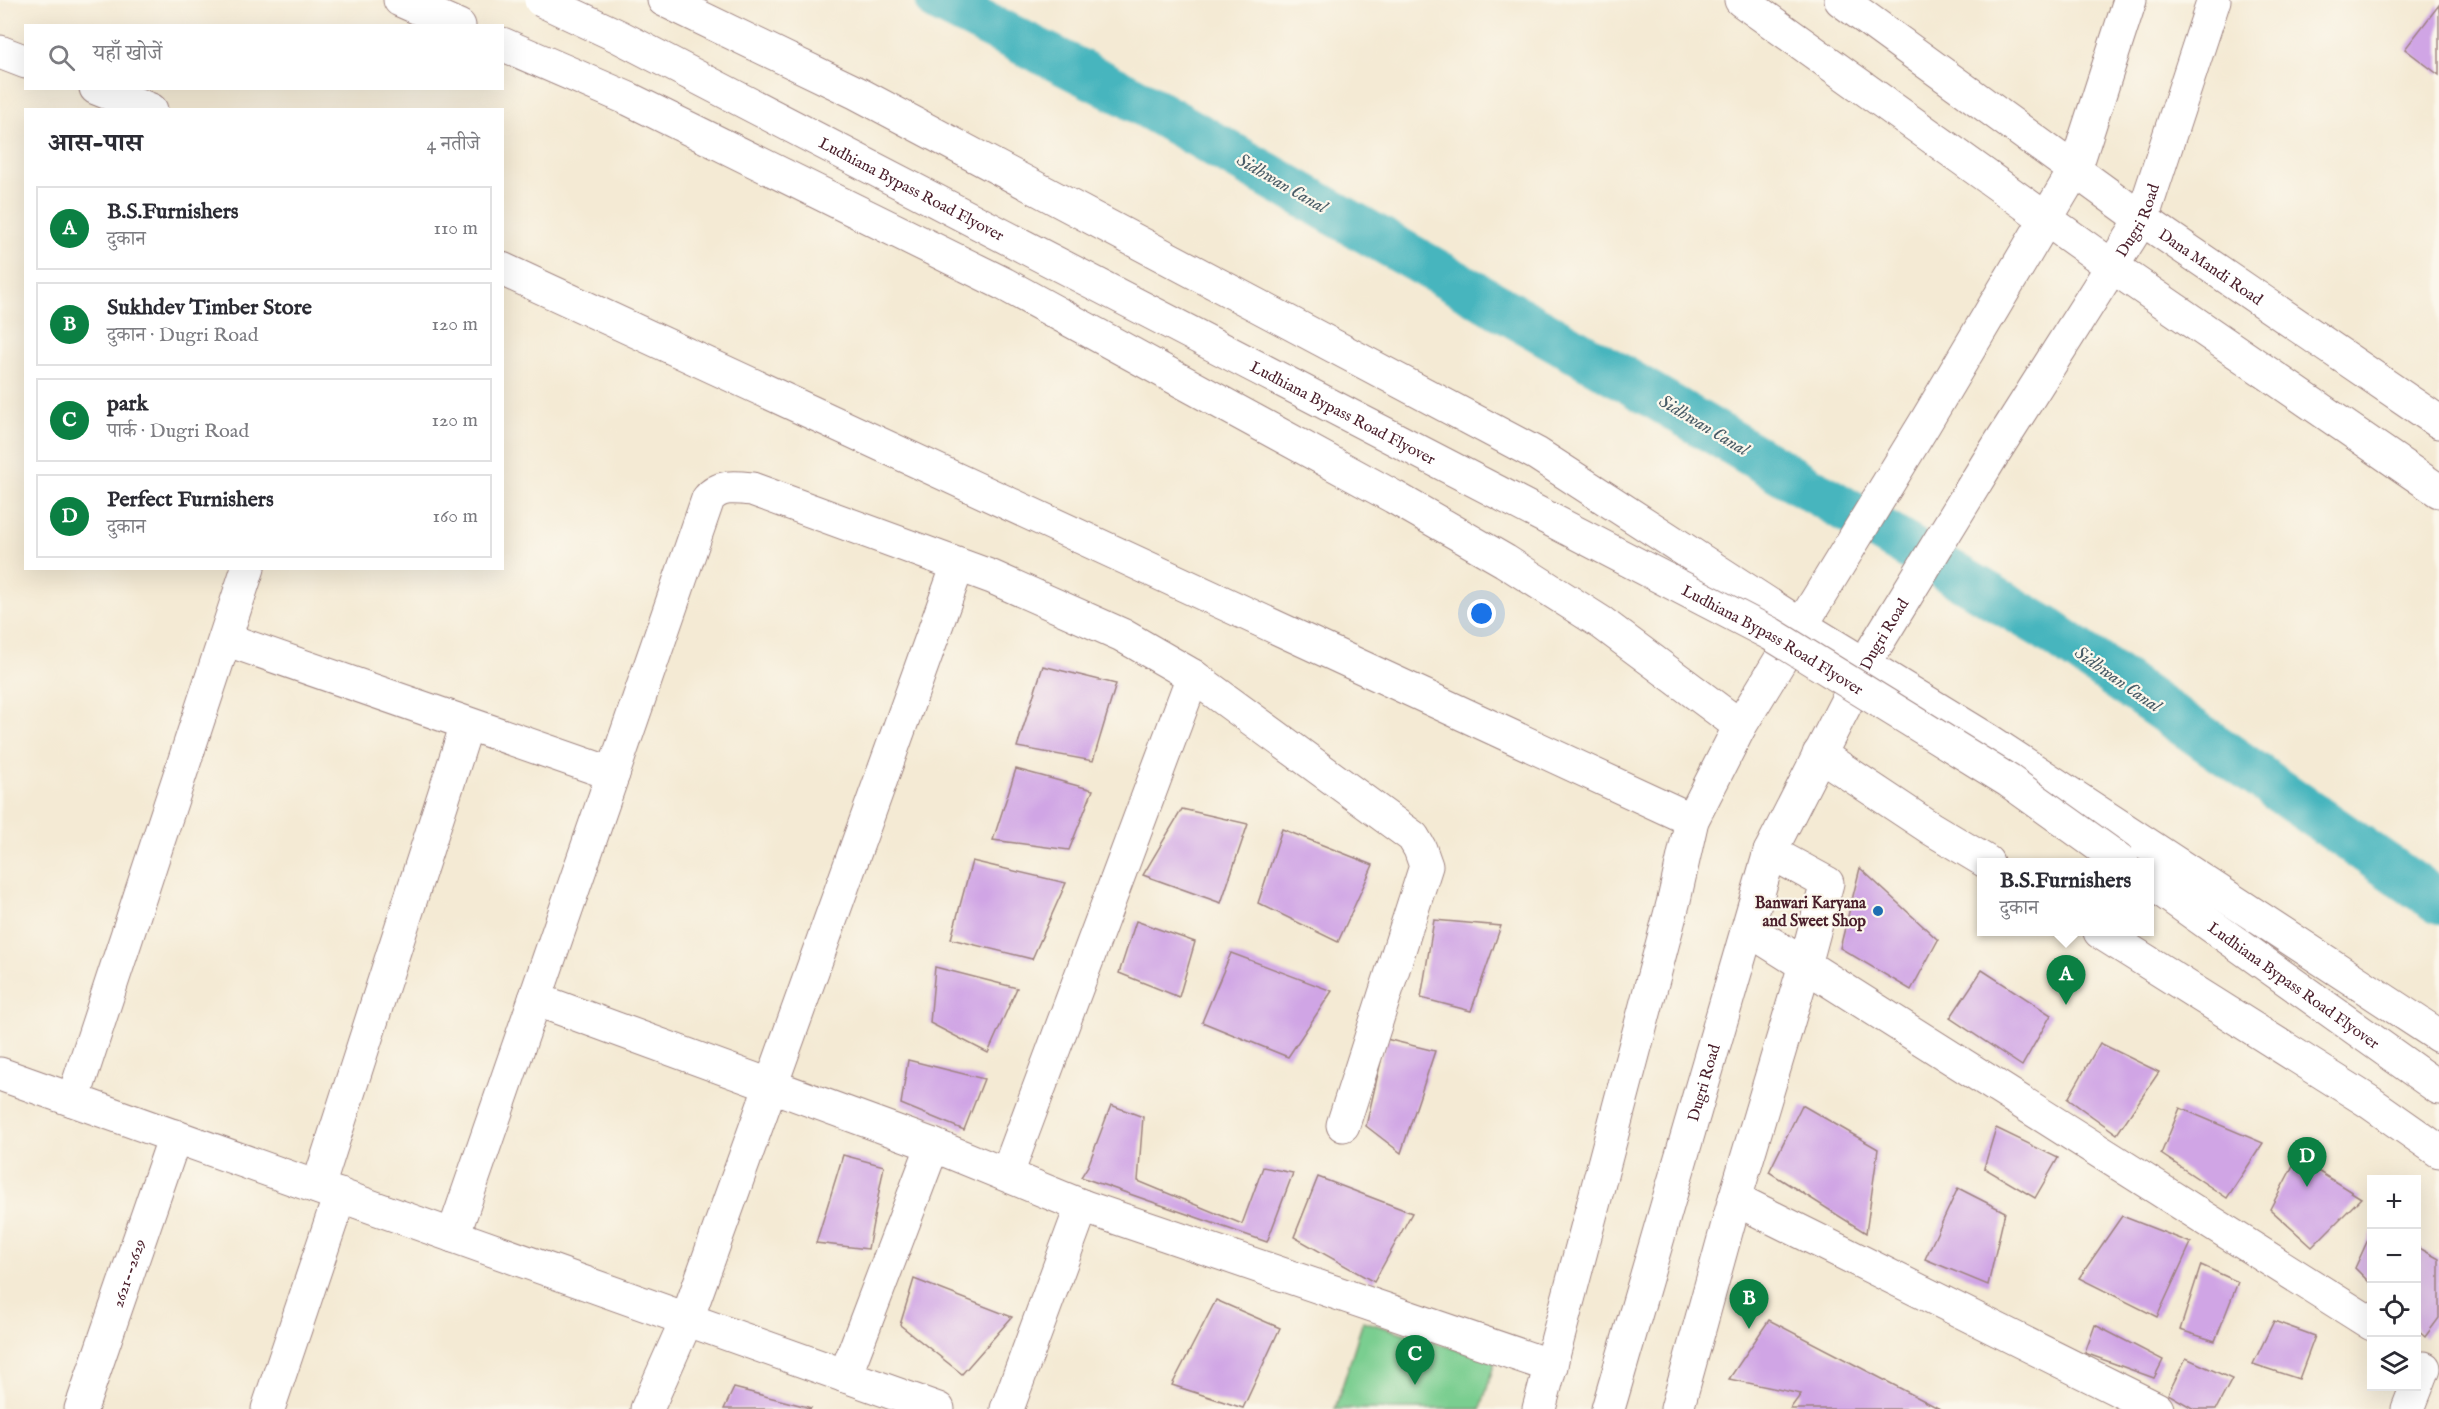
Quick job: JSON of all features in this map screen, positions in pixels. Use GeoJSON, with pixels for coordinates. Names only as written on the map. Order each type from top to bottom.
{"type":"FeatureCollection","features":[{"type":"Feature","properties":{"kind":"main road"},"geometry":{"type":"LineString","coordinates":[[400,0],[454,24]]}},
{"type":"Feature","properties":{"kind":"main road","name":"Ludhiana Bypass Road Flyover"},"geometry":{"type":"LineString","coordinates":[[541,0],[618,36],[1771,634],[2009,781],[2116,858]]}},
{"type":"Feature","properties":{"kind":"main road"},"geometry":{"type":"LineString","coordinates":[[664,0],[857,93],[1537,454],[1869,657],[1988,740],[2439,1036]]}},
{"type":"Feature","properties":{"kind":"main road"},"geometry":{"type":"LineString","coordinates":[[1742,0],[2113,267],[2439,491]]}},
{"type":"Feature","properties":{"kind":"main road","name":"Dana Mandi Road"},"geometry":{"type":"LineString","coordinates":[[1841,0],[2142,219],[2439,422]]}},
{"type":"Feature","properties":{"kind":"main road"},"geometry":{"type":"LineString","coordinates":[[1539,1409],[1674,900],[1692,820],[1740,726],[1925,423],[2075,170],[2130,0]]}},
{"type":"Feature","properties":{"kind":"main road","name":"Dugri Road"},"geometry":{"type":"LineString","coordinates":[[1608,1409],[1770,852],[1869,657],[1990,459],[2142,219],[2214,0]]}},
{"type":"Feature","properties":{"kind":"main road"},"geometry":{"type":"LineString","coordinates":[[504,45],[629,99],[1004,284],[1364,480],[1505,561],[1602,623],[1740,726]]}},
{"type":"Feature","properties":{"kind":"main road"},"geometry":{"type":"LineString","coordinates":[[0,52],[24,61]]}},
{"type":"Feature","properties":{"kind":"main road"},"geometry":{"type":"LineString","coordinates":[[101,90],[146,108]]}},
{"type":"Feature","properties":{"kind":"main road"},"geometry":{"type":"LineString","coordinates":[[504,270],[1692,820]]}},
{"type":"Feature","properties":{"kind":"main road"},"geometry":{"type":"LineString","coordinates":[[453,1236],[708,500],[714,492],[735,487],[752,489],[992,577],[1122,635],[1193,676],[1413,837],[1426,866],[1343,1125]]}},
{"type":"Feature","properties":{"kind":"main road"},"geometry":{"type":"LineString","coordinates":[[647,1409],[687,1319],[958,565]]}},
{"type":"Feature","properties":{"kind":"main road"},"geometry":{"type":"LineString","coordinates":[[73,1100],[247,570]]}},
{"type":"Feature","properties":{"kind":"main road"},"geometry":{"type":"LineString","coordinates":[[225,639],[613,774]]}},
{"type":"Feature","properties":{"kind":"main road"},"geometry":{"type":"LineString","coordinates":[[1007,1174],[1193,676]]}},
{"type":"Feature","properties":{"kind":"main road"},"geometry":{"type":"LineString","coordinates":[[268,1409],[329,1191],[468,724]]}},
{"type":"Feature","properties":{"kind":"main road"},"geometry":{"type":"LineString","coordinates":[[1820,754],[1932,829],[1980,858]]}},
{"type":"Feature","properties":{"kind":"main road"},"geometry":{"type":"LineString","coordinates":[[1677,1409],[1735,1199],[1827,883],[1770,852]]}},
{"type":"Feature","properties":{"kind":"main road","name":"Ludhiana Bypass Road Flyover"},"geometry":{"type":"LineString","coordinates":[[2154,885],[2439,1088]]}},
{"type":"Feature","properties":{"kind":"main road"},"geometry":{"type":"LineString","coordinates":[[1748,929],[2367,1321]]}},
{"type":"Feature","properties":{"kind":"main road"},"geometry":{"type":"LineString","coordinates":[[2106,936],[2368,1101],[2439,1151]]}},
{"type":"Feature","properties":{"kind":"main road"},"geometry":{"type":"LineString","coordinates":[[535,999],[933,1145],[1082,1206],[1551,1366]]}},
{"type":"Feature","properties":{"kind":"main road"},"geometry":{"type":"LineString","coordinates":[[0,1074],[938,1409]]}},
{"type":"Feature","properties":{"kind":"main road","name":"2621--2629"},"geometry":{"type":"LineString","coordinates":[[81,1409],[175,1136]]}},
{"type":"Feature","properties":{"kind":"main road"},"geometry":{"type":"LineString","coordinates":[[845,1376],[933,1145]]}},
{"type":"Feature","properties":{"kind":"main road"},"geometry":{"type":"LineString","coordinates":[[1735,1199],[2157,1409]]}},
{"type":"Feature","properties":{"kind":"main road"},"geometry":{"type":"LineString","coordinates":[[1007,1409],[1082,1206]]}},
{"type":"Feature","properties":{"kind":"main road"},"geometry":{"type":"LineString","coordinates":[[2408,1409],[2427,1370]]}},
{"type":"Feature","properties":{"kind":"green space"},"geometry":{"type":"Polygon","coordinates":[[[1363,1321],[1495,1361],[1481,1409],[1335,1409],[1363,1321]]]}},
{"type":"Feature","properties":{"kind":"building"},"geometry":{"type":"Polygon","coordinates":[[[2439,5],[2439,75],[2405,49],[2439,5]]]}},
{"type":"Feature","properties":{"kind":"building"},"geometry":{"type":"Polygon","coordinates":[[[1043,666],[1116,684],[1093,761],[1017,747],[1043,666]]]}},
{"type":"Feature","properties":{"kind":"building"},"geometry":{"type":"Polygon","coordinates":[[[1016,769],[1093,790],[1069,850],[993,840],[1016,769]]]}},
{"type":"Feature","properties":{"kind":"building"},"geometry":{"type":"Polygon","coordinates":[[[1182,809],[1248,824],[1221,903],[1143,875],[1182,809]]]}},
{"type":"Feature","properties":{"kind":"building"},"geometry":{"type":"Polygon","coordinates":[[[1282,829],[1373,865],[1338,942],[1258,903],[1282,829]]]}},
{"type":"Feature","properties":{"kind":"building"},"geometry":{"type":"Polygon","coordinates":[[[972,861],[1066,883],[1032,959],[951,939],[972,861]]]}},
{"type":"Feature","properties":{"kind":"building"},"geometry":{"type":"Polygon","coordinates":[[[1860,868],[1938,940],[1911,990],[1840,948],[1860,868]]]}},
{"type":"Feature","properties":{"kind":"building"},"geometry":{"type":"Polygon","coordinates":[[[1434,920],[1501,926],[1471,1011],[1421,998],[1434,920]]]}},
{"type":"Feature","properties":{"kind":"building"},"geometry":{"type":"Polygon","coordinates":[[[1136,921],[1195,942],[1179,997],[1119,973],[1136,921]]]}},
{"type":"Feature","properties":{"kind":"building"},"geometry":{"type":"Polygon","coordinates":[[[1231,953],[1332,991],[1288,1057],[1202,1022],[1231,953]]]}},
{"type":"Feature","properties":{"kind":"building"},"geometry":{"type":"Polygon","coordinates":[[[935,967],[1017,988],[988,1053],[930,1023],[935,967]]]}},
{"type":"Feature","properties":{"kind":"building"},"geometry":{"type":"Polygon","coordinates":[[[1982,970],[2051,1015],[2022,1066],[1950,1018],[1982,970]]]}},
{"type":"Feature","properties":{"kind":"building"},"geometry":{"type":"Polygon","coordinates":[[[1386,1039],[1435,1051],[1401,1153],[1366,1126],[1386,1039]]]}},
{"type":"Feature","properties":{"kind":"building"},"geometry":{"type":"Polygon","coordinates":[[[2100,1043],[2159,1072],[2117,1134],[2068,1099],[2100,1043]]]}},
{"type":"Feature","properties":{"kind":"building"},"geometry":{"type":"Polygon","coordinates":[[[908,1060],[984,1079],[964,1130],[901,1104],[908,1060]]]}},
{"type":"Feature","properties":{"kind":"building"},"geometry":{"type":"Polygon","coordinates":[[[1111,1105],[1143,1117],[1138,1181],[1242,1224],[1263,1167],[1293,1173],[1267,1242],[1081,1177],[1088,1166],[1111,1105]]]}},
{"type":"Feature","properties":{"kind":"building"},"geometry":{"type":"Polygon","coordinates":[[[1802,1105],[1878,1149],[1866,1233],[1769,1172],[1802,1105]]]}},
{"type":"Feature","properties":{"kind":"building"},"geometry":{"type":"Polygon","coordinates":[[[2180,1108],[2263,1143],[2227,1198],[2161,1154],[2180,1108]]]}},
{"type":"Feature","properties":{"kind":"building"},"geometry":{"type":"Polygon","coordinates":[[[1996,1128],[2058,1158],[2035,1198],[1984,1168],[1996,1128]]]}},
{"type":"Feature","properties":{"kind":"building"},"geometry":{"type":"Polygon","coordinates":[[[843,1155],[884,1166],[868,1249],[816,1243],[843,1155]]]}},
{"type":"Feature","properties":{"kind":"building"},"geometry":{"type":"Polygon","coordinates":[[[2297,1158],[2361,1198],[2312,1247],[2270,1209],[2297,1158]]]}},
{"type":"Feature","properties":{"kind":"building"},"geometry":{"type":"Polygon","coordinates":[[[1318,1177],[1412,1213],[1374,1282],[1294,1237],[1318,1177]]]}},
{"type":"Feature","properties":{"kind":"building"},"geometry":{"type":"Polygon","coordinates":[[[1958,1188],[2005,1212],[1988,1285],[1925,1259],[1958,1188]]]}},
{"type":"Feature","properties":{"kind":"building"},"geometry":{"type":"Polygon","coordinates":[[[2122,1216],[2191,1243],[2157,1317],[2079,1278],[2122,1216]]]}},
{"type":"Feature","properties":{"kind":"building"},"geometry":{"type":"Polygon","coordinates":[[[2367,1242],[2367,1280],[2355,1268],[2367,1242]]]}},
{"type":"Feature","properties":{"kind":"building"},"geometry":{"type":"Polygon","coordinates":[[[2421,1249],[2439,1259],[2439,1318],[2425,1337],[2421,1333],[2421,1249]]]}},
{"type":"Feature","properties":{"kind":"building"},"geometry":{"type":"Polygon","coordinates":[[[2201,1265],[2238,1282],[2215,1341],[2180,1330],[2201,1265]]]}},
{"type":"Feature","properties":{"kind":"building"},"geometry":{"type":"Polygon","coordinates":[[[914,1279],[1012,1317],[962,1374],[900,1325],[914,1279]]]}},
{"type":"Feature","properties":{"kind":"building"},"geometry":{"type":"Polygon","coordinates":[[[1216,1300],[1280,1328],[1243,1408],[1172,1385],[1216,1300]]]}},
{"type":"Feature","properties":{"kind":"building"},"geometry":{"type":"Polygon","coordinates":[[[1769,1320],[1940,1409],[1790,1409],[1801,1394],[1729,1379],[1769,1320]]]}},
{"type":"Feature","properties":{"kind":"building"},"geometry":{"type":"Polygon","coordinates":[[[2274,1321],[2315,1336],[2299,1379],[2253,1364],[2274,1321]]]}},
{"type":"Feature","properties":{"kind":"building"},"geometry":{"type":"Polygon","coordinates":[[[2095,1325],[2163,1360],[2154,1378],[2085,1353],[2095,1325]]]}},
{"type":"Feature","properties":{"kind":"building"},"geometry":{"type":"Polygon","coordinates":[[[2186,1358],[2232,1379],[2216,1409],[2194,1409],[2168,1394],[2186,1358]]]}},
{"type":"Feature","properties":{"kind":"building"},"geometry":{"type":"Polygon","coordinates":[[[734,1388],[811,1408],[724,1409],[734,1388]]]}},
{"type":"Feature","properties":{"kind":"waterway","name":"Sidhwan Canal"},"geometry":{"type":"LineString","coordinates":[[938,0],[1129,96],[1606,368],[2047,629],[2439,902]]}},
{"type":"Feature","properties":{"kind":"place","name":"Banwari Karyana and Sweet Shop"},"geometry":{"type":"Point","coordinates":[1878,911]}},
{"type":"Feature","properties":{"kind":"place","name":"B.S.Furnishers"},"geometry":{"type":"Point","coordinates":[2066,1005]}},
{"type":"Feature","properties":{"kind":"place","name":"Perfect Furnishers"},"geometry":{"type":"Point","coordinates":[2307,1187]}},
{"type":"Feature","properties":{"kind":"place","name":"Sukhdev Timber Store"},"geometry":{"type":"Point","coordinates":[1749,1329]}},
{"type":"Feature","properties":{"kind":"place","name":"park"},"geometry":{"type":"Point","coordinates":[1415,1385]}}]}
